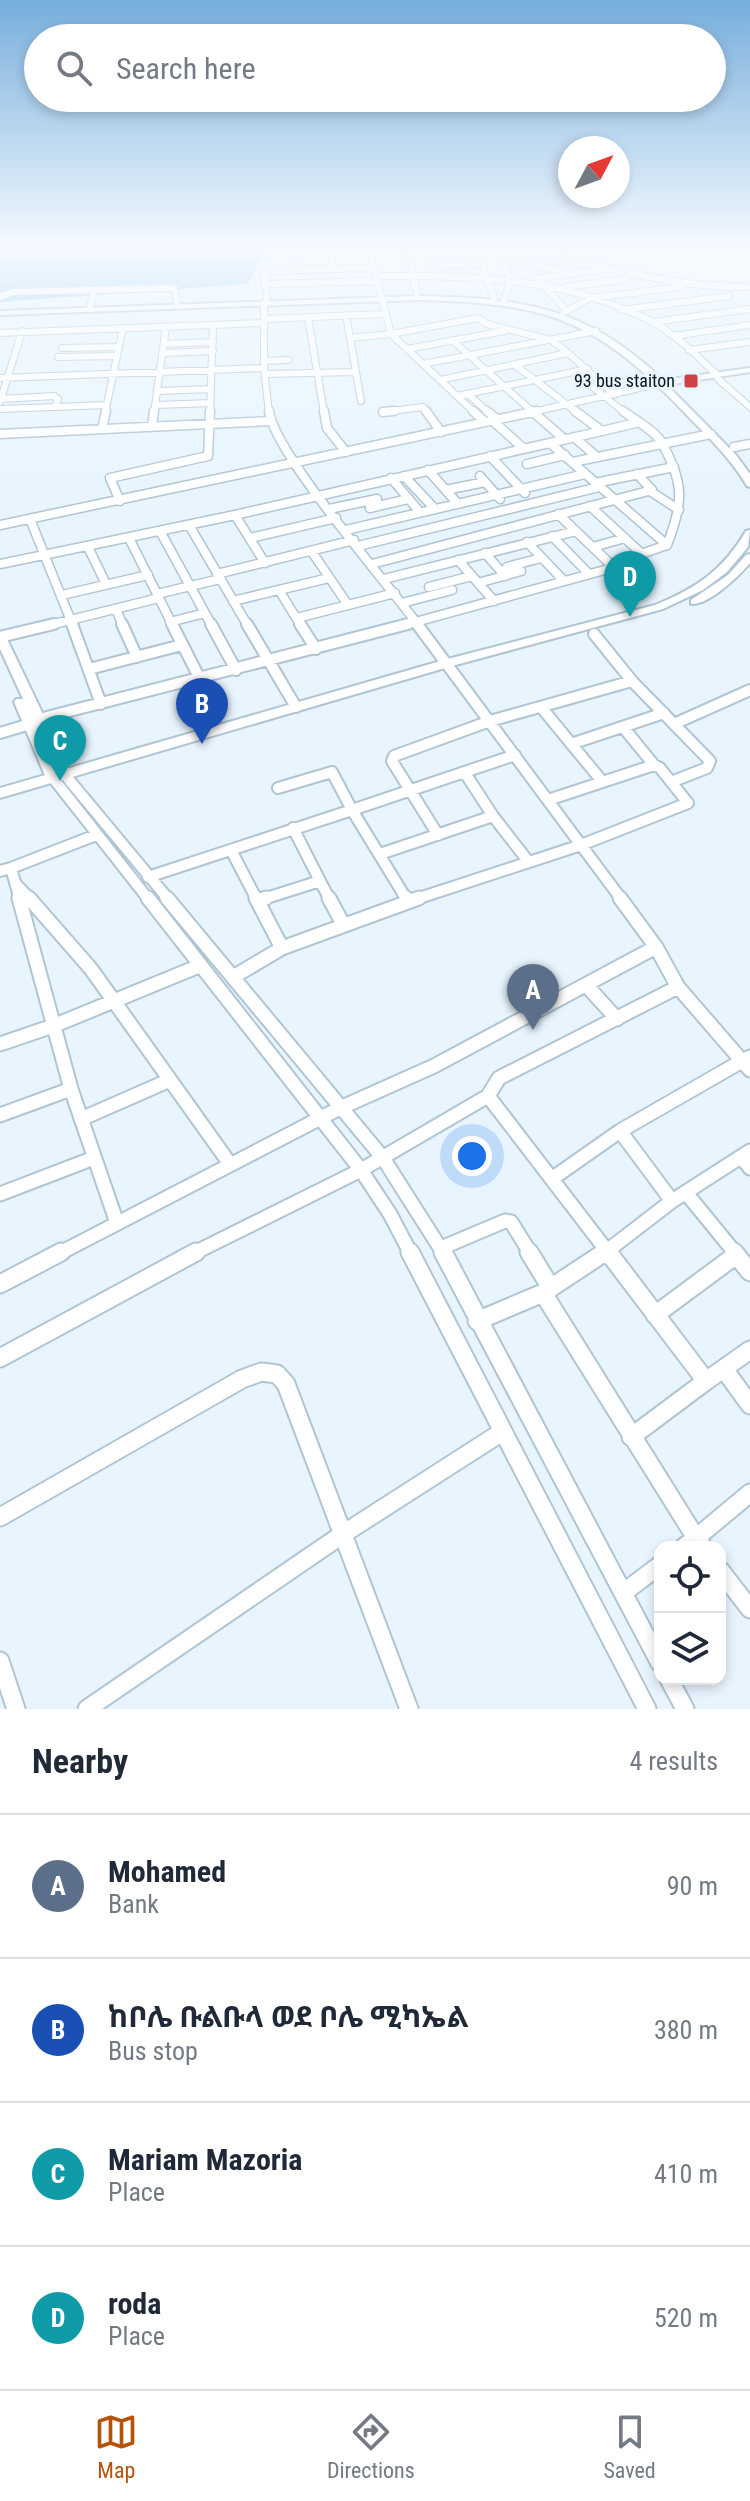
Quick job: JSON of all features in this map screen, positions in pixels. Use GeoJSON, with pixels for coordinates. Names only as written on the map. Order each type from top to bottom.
{"type":"FeatureCollection","features":[{"type":"Feature","properties":{"kind":"main road"},"geometry":{"type":"LineString","coordinates":[[581,326],[596,331],[643,365],[734,447],[747,469],[750,484]]}},
{"type":"Feature","properties":{"kind":"main road"},"geometry":{"type":"LineString","coordinates":[[596,326],[622,340],[747,469]]}},
{"type":"Feature","properties":{"kind":"main road"},"geometry":{"type":"LineString","coordinates":[[666,385],[750,373]]}},
{"type":"Feature","properties":{"kind":"main road"},"geometry":{"type":"LineString","coordinates":[[0,803],[61,780],[296,707],[667,614],[712,592],[726,575],[750,533]]}},
{"type":"Feature","properties":{"kind":"main road"},"geometry":{"type":"LineString","coordinates":[[0,793],[61,780],[659,607],[726,575],[750,557]]}},
{"type":"Feature","properties":{"kind":"main road"},"geometry":{"type":"LineString","coordinates":[[0,637],[34,722]]}},
{"type":"Feature","properties":{"kind":"main road"},"geometry":{"type":"LineString","coordinates":[[0,658],[61,780]]}},
{"type":"Feature","properties":{"kind":"street"},"geometry":{"type":"LineString","coordinates":[[0,333],[195,326]]}},
{"type":"Feature","properties":{"kind":"street"},"geometry":{"type":"LineString","coordinates":[[120,501],[110,478],[193,461],[210,453],[213,326]]}},
{"type":"Feature","properties":{"kind":"street"},"geometry":{"type":"LineString","coordinates":[[264,326],[270,421],[295,464],[395,593],[656,947],[678,987],[747,1063],[620,1131],[553,1178]]}},
{"type":"Feature","properties":{"kind":"street"},"geometry":{"type":"LineString","coordinates":[[309,326],[327,428],[346,452]]}},
{"type":"Feature","properties":{"kind":"street"},"geometry":{"type":"LineString","coordinates":[[348,326],[361,401]]}},
{"type":"Feature","properties":{"kind":"street"},"geometry":{"type":"LineString","coordinates":[[388,326],[391,334],[457,396],[523,448]]}},
{"type":"Feature","properties":{"kind":"street"},"geometry":{"type":"LineString","coordinates":[[350,338],[436,326]]}},
{"type":"Feature","properties":{"kind":"street"},"geometry":{"type":"LineString","coordinates":[[495,326],[551,340],[615,395]]}},
{"type":"Feature","properties":{"kind":"street"},"geometry":{"type":"LineString","coordinates":[[658,326],[749,404]]}},
{"type":"Feature","properties":{"kind":"street"},"geometry":{"type":"LineString","coordinates":[[673,336],[745,326]]}},
{"type":"Feature","properties":{"kind":"street"},"geometry":{"type":"LineString","coordinates":[[152,427],[166,327]]}},
{"type":"Feature","properties":{"kind":"street"},"geometry":{"type":"LineString","coordinates":[[102,429],[123,328]]}},
{"type":"Feature","properties":{"kind":"street"},"geometry":{"type":"LineString","coordinates":[[52,375],[67,330]]}},
{"type":"Feature","properties":{"kind":"street"},"geometry":{"type":"LineString","coordinates":[[407,349],[513,330]]}},
{"type":"Feature","properties":{"kind":"street"},"geometry":{"type":"LineString","coordinates":[[22,331],[4,378],[0,400],[54,396],[58,399],[55,406]]}},
{"type":"Feature","properties":{"kind":"street"},"geometry":{"type":"LineString","coordinates":[[423,364],[596,331]]}},
{"type":"Feature","properties":{"kind":"street"},"geometry":{"type":"LineString","coordinates":[[452,340],[564,439]]}},
{"type":"Feature","properties":{"kind":"street"},"geometry":{"type":"LineString","coordinates":[[164,348],[213,342]]}},
{"type":"Feature","properties":{"kind":"street"},"geometry":{"type":"LineString","coordinates":[[689,350],[750,342]]}},
{"type":"Feature","properties":{"kind":"street"},"geometry":{"type":"LineString","coordinates":[[62,348],[117,351]]}},
{"type":"Feature","properties":{"kind":"street"},"geometry":{"type":"LineString","coordinates":[[164,348],[213,351]]}},
{"type":"Feature","properties":{"kind":"street"},"geometry":{"type":"LineString","coordinates":[[58,357],[117,351]]}},
{"type":"Feature","properties":{"kind":"street"},"geometry":{"type":"LineString","coordinates":[[440,380],[568,353]]}},
{"type":"Feature","properties":{"kind":"street"},"geometry":{"type":"LineString","coordinates":[[265,367],[289,360]]}},
{"type":"Feature","properties":{"kind":"street"},"geometry":{"type":"LineString","coordinates":[[515,365],[602,431]]}},
{"type":"Feature","properties":{"kind":"street"},"geometry":{"type":"LineString","coordinates":[[4,378],[265,367],[355,372]]}},
{"type":"Feature","properties":{"kind":"street"},"geometry":{"type":"LineString","coordinates":[[457,396],[588,369]]}},
{"type":"Feature","properties":{"kind":"street"},"geometry":{"type":"LineString","coordinates":[[574,372],[662,442]]}},
{"type":"Feature","properties":{"kind":"street"},"geometry":{"type":"LineString","coordinates":[[0,525],[666,385]]}},
{"type":"Feature","properties":{"kind":"street"},"geometry":{"type":"LineString","coordinates":[[159,391],[210,389]]}},
{"type":"Feature","properties":{"kind":"street"},"geometry":{"type":"LineString","coordinates":[[468,394],[492,421]]}},
{"type":"Feature","properties":{"kind":"street"},"geometry":{"type":"LineString","coordinates":[[157,405],[210,403]]}},
{"type":"Feature","properties":{"kind":"street"},"geometry":{"type":"LineString","coordinates":[[0,409],[107,405]]}},
{"type":"Feature","properties":{"kind":"street"},"geometry":{"type":"LineString","coordinates":[[383,412],[423,407],[441,432]]}},
{"type":"Feature","properties":{"kind":"street"},"geometry":{"type":"LineString","coordinates":[[0,434],[270,421]]}},
{"type":"Feature","properties":{"kind":"street"},"geometry":{"type":"LineString","coordinates":[[0,564],[235,515],[636,423]]}},
{"type":"Feature","properties":{"kind":"street"},"geometry":{"type":"LineString","coordinates":[[573,462],[711,434]]}},
{"type":"Feature","properties":{"kind":"street"},"geometry":{"type":"LineString","coordinates":[[574,437],[597,457]]}},
{"type":"Feature","properties":{"kind":"street"},"geometry":{"type":"LineString","coordinates":[[662,442],[680,485],[679,510],[667,545]]}},
{"type":"Feature","properties":{"kind":"street"},"geometry":{"type":"LineString","coordinates":[[550,443],[667,545]]}},
{"type":"Feature","properties":{"kind":"street"},"geometry":{"type":"LineString","coordinates":[[734,447],[750,444]]}},
{"type":"Feature","properties":{"kind":"street"},"geometry":{"type":"LineString","coordinates":[[512,451],[529,467]]}},
{"type":"Feature","properties":{"kind":"street"},"geometry":{"type":"LineString","coordinates":[[446,490],[529,467],[547,466],[541,461],[565,455]]}},
{"type":"Feature","properties":{"kind":"street"},"geometry":{"type":"LineString","coordinates":[[490,456],[547,517]]}},
{"type":"Feature","properties":{"kind":"street"},"geometry":{"type":"LineString","coordinates":[[193,461],[209,483]]}},
{"type":"Feature","properties":{"kind":"street"},"geometry":{"type":"LineString","coordinates":[[451,464],[458,472]]}},
{"type":"Feature","properties":{"kind":"street"},"geometry":{"type":"LineString","coordinates":[[0,637],[116,609],[265,563],[388,538],[674,467]]}},
{"type":"Feature","properties":{"kind":"street"},"geometry":{"type":"LineString","coordinates":[[428,470],[458,504]]}},
{"type":"Feature","properties":{"kind":"street"},"geometry":{"type":"LineString","coordinates":[[346,530],[521,489],[557,476],[585,474]]}},
{"type":"Feature","properties":{"kind":"street"},"geometry":{"type":"LineString","coordinates":[[637,474],[652,488],[650,491]]}},
{"type":"Feature","properties":{"kind":"street"},"geometry":{"type":"LineString","coordinates":[[404,476],[428,511],[471,556]]}},
{"type":"Feature","properties":{"kind":"street"},"geometry":{"type":"LineString","coordinates":[[391,478],[408,499],[428,511]]}},
{"type":"Feature","properties":{"kind":"street"},"geometry":{"type":"LineString","coordinates":[[483,479],[522,523]]}},
{"type":"Feature","properties":{"kind":"street"},"geometry":{"type":"LineString","coordinates":[[365,484],[379,502]]}},
{"type":"Feature","properties":{"kind":"street"},"geometry":{"type":"LineString","coordinates":[[372,564],[650,491],[679,510]]}},
{"type":"Feature","properties":{"kind":"street"},"geometry":{"type":"LineString","coordinates":[[329,509],[408,499]]}},
{"type":"Feature","properties":{"kind":"street"},"geometry":{"type":"LineString","coordinates":[[363,506],[376,523]]}},
{"type":"Feature","properties":{"kind":"street"},"geometry":{"type":"LineString","coordinates":[[590,506],[642,554]]}},
{"type":"Feature","properties":{"kind":"street"},"geometry":{"type":"LineString","coordinates":[[558,514],[627,580]]}},
{"type":"Feature","properties":{"kind":"street"},"geometry":{"type":"LineString","coordinates":[[235,515],[265,563]]}},
{"type":"Feature","properties":{"kind":"street"},"geometry":{"type":"LineString","coordinates":[[250,538],[336,518]]}},
{"type":"Feature","properties":{"kind":"street"},"geometry":{"type":"LineString","coordinates":[[30,519],[62,595],[101,704]]}},
{"type":"Feature","properties":{"kind":"street"},"geometry":{"type":"LineString","coordinates":[[189,525],[296,707]]}},
{"type":"Feature","properties":{"kind":"street"},"geometry":{"type":"LineString","coordinates":[[160,531],[236,670]]}},
{"type":"Feature","properties":{"kind":"street"},"geometry":{"type":"LineString","coordinates":[[414,531],[429,549]]}},
{"type":"Feature","properties":{"kind":"street"},"geometry":{"type":"LineString","coordinates":[[384,579],[576,531]]}},
{"type":"Feature","properties":{"kind":"street"},"geometry":{"type":"LineString","coordinates":[[552,536],[589,574]]}},
{"type":"Feature","properties":{"kind":"street"},"geometry":{"type":"LineString","coordinates":[[129,538],[200,679]]}},
{"type":"Feature","properties":{"kind":"street"},"geometry":{"type":"LineString","coordinates":[[388,538],[403,556]]}},
{"type":"Feature","properties":{"kind":"street"},"geometry":{"type":"LineString","coordinates":[[593,547],[625,538]]}},
{"type":"Feature","properties":{"kind":"street"},"geometry":{"type":"LineString","coordinates":[[527,542],[564,581]]}},
{"type":"Feature","properties":{"kind":"street"},"geometry":{"type":"LineString","coordinates":[[0,733],[538,589],[667,545]]}},
{"type":"Feature","properties":{"kind":"street"},"geometry":{"type":"LineString","coordinates":[[88,547],[106,584]]}},
{"type":"Feature","properties":{"kind":"street"},"geometry":{"type":"LineString","coordinates":[[312,552],[348,605]]}},
{"type":"Feature","properties":{"kind":"street"},"geometry":{"type":"LineString","coordinates":[[485,553],[502,573]]}},
{"type":"Feature","properties":{"kind":"street"},"geometry":{"type":"LineString","coordinates":[[402,603],[432,591],[518,568],[541,558]]}},
{"type":"Feature","properties":{"kind":"street"},"geometry":{"type":"LineString","coordinates":[[458,560],[494,601]]}},
{"type":"Feature","properties":{"kind":"street"},"geometry":{"type":"LineString","coordinates":[[518,568],[538,589]]}},
{"type":"Feature","properties":{"kind":"street"},"geometry":{"type":"LineString","coordinates":[[416,571],[432,591]]}},
{"type":"Feature","properties":{"kind":"street"},"geometry":{"type":"LineString","coordinates":[[62,595],[148,575]]}},
{"type":"Feature","properties":{"kind":"street"},"geometry":{"type":"LineString","coordinates":[[233,601],[329,578]]}},
{"type":"Feature","properties":{"kind":"street"},"geometry":{"type":"LineString","coordinates":[[449,586],[467,608]]}},
{"type":"Feature","properties":{"kind":"street"},"geometry":{"type":"LineString","coordinates":[[279,590],[316,649]]}},
{"type":"Feature","properties":{"kind":"street"},"geometry":{"type":"LineString","coordinates":[[297,618],[395,593]]}},
{"type":"Feature","properties":{"kind":"street"},"geometry":{"type":"LineString","coordinates":[[116,609],[137,657]]}},
{"type":"Feature","properties":{"kind":"street"},"geometry":{"type":"LineString","coordinates":[[170,622],[205,613]]}},
{"type":"Feature","properties":{"kind":"street"},"geometry":{"type":"LineString","coordinates":[[594,634],[632,681],[711,765],[671,782]]}},
{"type":"Feature","properties":{"kind":"street"},"geometry":{"type":"LineString","coordinates":[[89,669],[182,645]]}},
{"type":"Feature","properties":{"kind":"street"},"geometry":{"type":"LineString","coordinates":[[438,835],[392,761],[394,756],[490,721],[632,681]]}},
{"type":"Feature","properties":{"kind":"street"},"geometry":{"type":"LineString","coordinates":[[674,724],[750,690]]}},
{"type":"Feature","properties":{"kind":"street"},"geometry":{"type":"LineString","coordinates":[[541,707],[601,780]]}},
{"type":"Feature","properties":{"kind":"street"},"geometry":{"type":"LineString","coordinates":[[571,744],[664,713]]}},
{"type":"Feature","properties":{"kind":"street"},"geometry":{"type":"LineString","coordinates":[[233,977],[282,948],[343,924],[581,845],[688,803],[623,727]]}},
{"type":"Feature","properties":{"kind":"street"},"geometry":{"type":"LineString","coordinates":[[148,877],[515,755]]}},
{"type":"Feature","properties":{"kind":"street"},"geometry":{"type":"LineString","coordinates":[[548,800],[654,765]]}},
{"type":"Feature","properties":{"kind":"street"},"geometry":{"type":"LineString","coordinates":[[278,788],[332,772],[408,902]]}},
{"type":"Feature","properties":{"kind":"street"},"geometry":{"type":"LineString","coordinates":[[465,773],[528,861]]}},
{"type":"Feature","properties":{"kind":"street"},"geometry":{"type":"LineString","coordinates":[[61,780],[96,835],[361,1170],[404,1237],[647,1709]]}},
{"type":"Feature","properties":{"kind":"street"},"geometry":{"type":"LineString","coordinates":[[61,780],[148,877],[383,1158],[441,1248],[654,1652]]}},
{"type":"Feature","properties":{"kind":"street"},"geometry":{"type":"LineString","coordinates":[[380,854],[493,816]]}},
{"type":"Feature","properties":{"kind":"street"},"geometry":{"type":"LineString","coordinates":[[293,828],[343,924]]}},
{"type":"Feature","properties":{"kind":"street"},"geometry":{"type":"LineString","coordinates":[[96,835],[6,870],[91,969],[230,1164]]}},
{"type":"Feature","properties":{"kind":"street"},"geometry":{"type":"LineString","coordinates":[[231,850],[282,948]]}},
{"type":"Feature","properties":{"kind":"street"},"geometry":{"type":"LineString","coordinates":[[258,901],[320,881]]}},
{"type":"Feature","properties":{"kind":"street"},"geometry":{"type":"LineString","coordinates":[[16,884],[71,1089],[117,1223]]}},
{"type":"Feature","properties":{"kind":"street"},"geometry":{"type":"LineString","coordinates":[[0,1284],[340,1108],[434,1066],[656,947]]}},
{"type":"Feature","properties":{"kind":"street"},"geometry":{"type":"LineString","coordinates":[[0,1044],[53,1026],[199,966]]}},
{"type":"Feature","properties":{"kind":"street"},"geometry":{"type":"LineString","coordinates":[[586,985],[617,1019]]}},
{"type":"Feature","properties":{"kind":"street"},"geometry":{"type":"LineString","coordinates":[[0,1358],[250,1223],[383,1158],[488,1096],[499,1078],[678,987]]}},
{"type":"Feature","properties":{"kind":"street"},"geometry":{"type":"LineString","coordinates":[[81,1119],[170,1080]]}},
{"type":"Feature","properties":{"kind":"street"},"geometry":{"type":"LineString","coordinates":[[0,1115],[71,1089]]}},
{"type":"Feature","properties":{"kind":"street"},"geometry":{"type":"LineString","coordinates":[[488,1096],[619,1263],[706,1381]]}},
{"type":"Feature","properties":{"kind":"street"},"geometry":{"type":"LineString","coordinates":[[620,1131],[672,1201]]}},
{"type":"Feature","properties":{"kind":"street"},"geometry":{"type":"LineString","coordinates":[[0,1194],[94,1158]]}},
{"type":"Feature","properties":{"kind":"street"},"geometry":{"type":"LineString","coordinates":[[477,1321],[547,1290],[607,1251],[672,1201],[747,1158]]}},
{"type":"Feature","properties":{"kind":"street"},"geometry":{"type":"LineString","coordinates":[[687,1194],[750,1272]]}},
{"type":"Feature","properties":{"kind":"street"},"geometry":{"type":"LineString","coordinates":[[441,1248],[505,1221],[511,1222],[692,1541]]}},
{"type":"Feature","properties":{"kind":"street"},"geometry":{"type":"LineString","coordinates":[[655,1315],[736,1255]]}},
{"type":"Feature","properties":{"kind":"street"},"geometry":{"type":"LineString","coordinates":[[631,1437],[750,1350]]}},
{"type":"Feature","properties":{"kind":"street"},"geometry":{"type":"LineString","coordinates":[[724,1369],[750,1405]]}},
{"type":"Feature","properties":{"kind":"street"},"geometry":{"type":"LineString","coordinates":[[0,1517],[242,1379],[261,1372],[277,1374],[286,1384],[409,1709]]}},
{"type":"Feature","properties":{"kind":"street"},"geometry":{"type":"LineString","coordinates":[[87,1709],[343,1534],[502,1432]]}},
{"type":"Feature","properties":{"kind":"street"},"geometry":{"type":"LineString","coordinates":[[697,1541],[750,1493]]}},
{"type":"Feature","properties":{"kind":"street"},"geometry":{"type":"LineString","coordinates":[[623,1593],[654,1570]]}},
{"type":"Feature","properties":{"kind":"street"},"geometry":{"type":"LineString","coordinates":[[726,1578],[750,1609]]}},
{"type":"Feature","properties":{"kind":"street"},"geometry":{"type":"LineString","coordinates":[[0,1661],[16,1709]]}},
{"type":"Feature","properties":{"kind":"street"},"geometry":{"type":"LineString","coordinates":[[672,1685],[685,1709]]}},
{"type":"Feature","properties":{"kind":"place","name":"93 bus staiton"},"geometry":{"type":"Point","coordinates":[691,381]}},
{"type":"Feature","properties":{"kind":"place","name":"roda"},"geometry":{"type":"Point","coordinates":[630,617]}},
{"type":"Feature","properties":{"kind":"place","name":"ከቦሌ ቡልቡላ ወደ ቦሌ ሚካኤል"},"geometry":{"type":"Point","coordinates":[202,744]}},
{"type":"Feature","properties":{"kind":"place","name":"Mariam Mazoria"},"geometry":{"type":"Point","coordinates":[60,781]}},
{"type":"Feature","properties":{"kind":"place","name":"Mohamed"},"geometry":{"type":"Point","coordinates":[533,1030]}}]}
